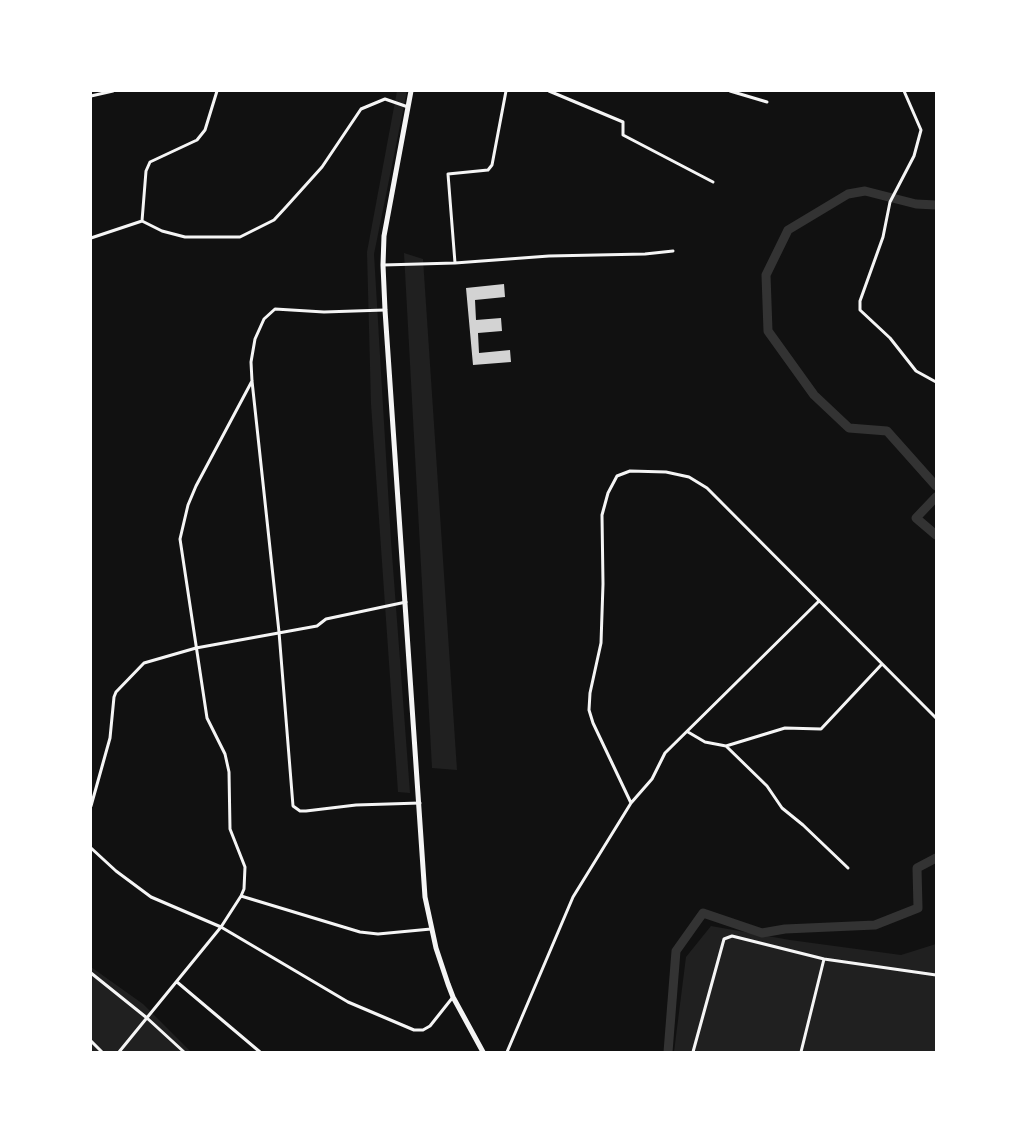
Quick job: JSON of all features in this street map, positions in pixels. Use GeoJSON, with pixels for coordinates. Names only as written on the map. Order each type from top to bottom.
{"type":"FeatureCollection","features":[{"type":"Feature","properties":{"kind":"main road"},"geometry":{"type":"LineString","coordinates":[[411,91],[384,236],[383,265],[420,803],[425,897],[436,948],[453,997],[483,1052]]}},
{"type":"Feature","properties":{"kind":"street"},"geometry":{"type":"LineString","coordinates":[[91,96],[112,91]]}},
{"type":"Feature","properties":{"kind":"street"},"geometry":{"type":"LineString","coordinates":[[142,221],[146,171],[150,162],[197,140],[205,130],[217,91]]}},
{"type":"Feature","properties":{"kind":"street"},"geometry":{"type":"LineString","coordinates":[[455,263],[448,174],[488,170],[492,165],[506,91]]}},
{"type":"Feature","properties":{"kind":"street"},"geometry":{"type":"LineString","coordinates":[[549,91],[623,122],[623,135],[713,182]]}},
{"type":"Feature","properties":{"kind":"street"},"geometry":{"type":"LineString","coordinates":[[730,91],[767,102]]}},
{"type":"Feature","properties":{"kind":"street"},"geometry":{"type":"LineString","coordinates":[[904,91],[921,130],[914,156],[890,202],[882,237],[863,292],[860,310],[890,338],[916,371],[936,382]]}},
{"type":"Feature","properties":{"kind":"street"},"geometry":{"type":"LineString","coordinates":[[91,238],[142,221],[162,231],[185,237],[240,237],[274,220],[322,167],[361,109],[385,99],[408,107]]}},
{"type":"Feature","properties":{"kind":"street"},"geometry":{"type":"LineString","coordinates":[[383,265],[455,263],[549,256],[645,254],[673,251]]}},
{"type":"Feature","properties":{"kind":"street"},"geometry":{"type":"LineString","coordinates":[[385,310],[324,312],[275,309],[269,312],[260,328],[252,350],[252,381],[279,632],[293,806],[300,811],[306,812],[356,805],[420,803]]}},
{"type":"Feature","properties":{"kind":"street"},"geometry":{"type":"LineString","coordinates":[[119,1052],[221,927],[244,889],[245,867],[230,829],[229,772],[225,754],[207,718],[180,539],[183,523],[196,486],[252,381]]}},
{"type":"Feature","properties":{"kind":"street"},"geometry":{"type":"LineString","coordinates":[[631,804],[593,723],[589,710],[590,693],[600,642],[603,584],[602,515],[608,493],[617,476],[630,471],[666,472],[689,477],[707,488],[936,718]]}},
{"type":"Feature","properties":{"kind":"street"},"geometry":{"type":"LineString","coordinates":[[507,1052],[573,897],[631,804],[652,779],[665,753],[820,601]]}},
{"type":"Feature","properties":{"kind":"street"},"geometry":{"type":"LineString","coordinates":[[91,806],[110,738],[114,697],[116,692],[144,663],[196,648],[317,626],[326,619],[406,602]]}},
{"type":"Feature","properties":{"kind":"street"},"geometry":{"type":"LineString","coordinates":[[688,732],[704,742],[726,746],[785,728],[821,730],[882,664]]}},
{"type":"Feature","properties":{"kind":"street"},"geometry":{"type":"LineString","coordinates":[[726,746],[767,786],[782,808],[803,825],[848,868]]}},
{"type":"Feature","properties":{"kind":"street"},"geometry":{"type":"LineString","coordinates":[[91,848],[116,871],[151,897],[221,927],[348,1002],[414,1030],[423,1030],[430,1026],[453,997]]}},
{"type":"Feature","properties":{"kind":"street"},"geometry":{"type":"LineString","coordinates":[[241,896],[360,932],[378,934],[431,929]]}},
{"type":"Feature","properties":{"kind":"street"},"geometry":{"type":"LineString","coordinates":[[693,1052],[724,939],[732,936],[824,959],[936,975]]}},
{"type":"Feature","properties":{"kind":"street"},"geometry":{"type":"LineString","coordinates":[[801,1052],[824,959]]}},
{"type":"Feature","properties":{"kind":"street"},"geometry":{"type":"LineString","coordinates":[[91,973],[147,1018],[184,1052]]}},
{"type":"Feature","properties":{"kind":"street"},"geometry":{"type":"LineString","coordinates":[[177,982],[260,1052]]}},
{"type":"Feature","properties":{"kind":"street"},"geometry":{"type":"LineString","coordinates":[[91,1041],[102,1052]]}},
{"type":"Feature","properties":{"kind":"shaded area"},"geometry":{"type":"Polygon","coordinates":[[[397,91],[407,91],[374,254],[391,541],[410,793],[398,792],[371,404],[367,252],[397,91]]]}},
{"type":"Feature","properties":{"kind":"shaded area"},"geometry":{"type":"Polygon","coordinates":[[[404,253],[423,259],[457,770],[432,768],[404,253]]]}},
{"type":"Feature","properties":{"kind":"shaded area"},"geometry":{"type":"Polygon","coordinates":[[[711,926],[790,940],[901,955],[936,944],[936,1052],[674,1052],[686,957],[711,926]]]}},
{"type":"Feature","properties":{"kind":"shaded area"},"geometry":{"type":"Polygon","coordinates":[[[91,967],[143,1004],[191,1052],[91,1052],[91,967]]]}},
{"type":"Feature","properties":{"kind":"building"},"geometry":{"type":"Polygon","coordinates":[[[504,284],[505,297],[475,300],[476,320],[501,318],[502,331],[478,333],[479,353],[510,350],[511,362],[473,365],[466,288],[504,284]]]}},
{"type":"Feature","properties":{"kind":"waterway"},"geometry":{"type":"LineString","coordinates":[[936,205],[916,204],[865,191],[848,194],[788,230],[766,275],[768,331],[814,395],[849,428],[887,431],[936,486]]}},
{"type":"Feature","properties":{"kind":"waterway"},"geometry":{"type":"LineString","coordinates":[[936,497],[916,518],[936,535]]}},
{"type":"Feature","properties":{"kind":"waterway"},"geometry":{"type":"LineString","coordinates":[[668,1052],[676,951],[703,913],[762,933],[785,929],[875,925],[918,908],[917,868],[936,858]]}}]}
